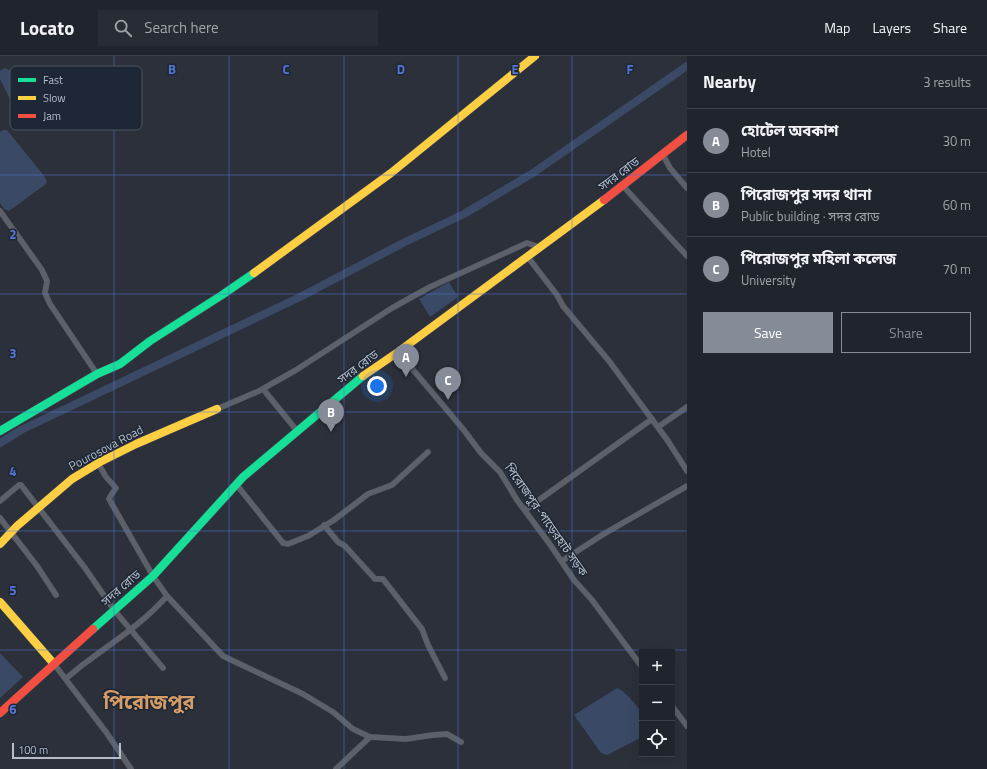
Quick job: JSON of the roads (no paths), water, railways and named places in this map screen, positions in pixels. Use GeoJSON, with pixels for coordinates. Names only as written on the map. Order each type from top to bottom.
{"type":"FeatureCollection","features":[{"type":"Feature","properties":{"kind":"street"},"geometry":{"type":"LineString","coordinates":[[0,431],[97,374],[120,364],[150,341],[222,295],[295,244],[391,173],[533,56]]}},
{"type":"Feature","properties":{"kind":"street","name":"সদর রোড"},"geometry":{"type":"LineString","coordinates":[[0,713],[153,576],[236,484],[363,376],[398,352],[623,186],[687,135]]}},
{"type":"Feature","properties":{"kind":"street"},"geometry":{"type":"LineString","coordinates":[[663,155],[670,168],[687,188]]}},
{"type":"Feature","properties":{"kind":"street"},"geometry":{"type":"LineString","coordinates":[[623,186],[687,256]]}},
{"type":"Feature","properties":{"kind":"street"},"geometry":{"type":"LineString","coordinates":[[0,212],[42,270],[47,281],[45,293],[50,304],[97,374]]}},
{"type":"Feature","properties":{"kind":"street"},"geometry":{"type":"LineString","coordinates":[[217,409],[263,389],[321,355],[352,333],[392,308],[430,288],[527,243],[540,247]]}},
{"type":"Feature","properties":{"kind":"street"},"geometry":{"type":"LineString","coordinates":[[527,256],[564,306],[609,361],[658,427],[687,471]]}},
{"type":"Feature","properties":{"kind":"street","name":"পিরোজপুর-পাড়েরহাট সড়ক"},"geometry":{"type":"LineString","coordinates":[[398,352],[463,429],[481,453],[500,472],[574,580],[592,600],[639,663]]}},
{"type":"Feature","properties":{"kind":"street"},"geometry":{"type":"LineString","coordinates":[[263,389],[298,432]]}},
{"type":"Feature","properties":{"kind":"street"},"geometry":{"type":"LineString","coordinates":[[658,427],[687,407]]}},
{"type":"Feature","properties":{"kind":"street","name":"Pourosova Road"},"geometry":{"type":"LineString","coordinates":[[0,544],[11,532],[72,479],[98,464],[156,435],[217,409]]}},
{"type":"Feature","properties":{"kind":"street"},"geometry":{"type":"LineString","coordinates":[[525,510],[652,420]]}},
{"type":"Feature","properties":{"kind":"street"},"geometry":{"type":"LineString","coordinates":[[236,484],[283,543],[288,544],[308,536],[368,494],[392,485],[428,452]]}},
{"type":"Feature","properties":{"kind":"street"},"geometry":{"type":"LineString","coordinates":[[98,464],[106,477],[116,488],[110,495],[109,499],[153,576],[167,596],[224,656],[302,694],[333,712],[353,729],[370,737],[406,739],[433,734],[447,734],[460,742]]}},
{"type":"Feature","properties":{"kind":"street"},"geometry":{"type":"LineString","coordinates":[[0,501],[20,484],[85,568],[114,610],[163,668]]}},
{"type":"Feature","properties":{"kind":"street"},"geometry":{"type":"LineString","coordinates":[[562,561],[602,535],[687,486]]}},
{"type":"Feature","properties":{"kind":"street"},"geometry":{"type":"LineString","coordinates":[[0,518],[56,595]]}},
{"type":"Feature","properties":{"kind":"street"},"geometry":{"type":"LineString","coordinates":[[324,526],[338,542],[345,546],[375,579],[383,579],[422,629],[444,678]]}},
{"type":"Feature","properties":{"kind":"street"},"geometry":{"type":"LineString","coordinates":[[66,678],[131,630],[157,608],[167,596]]}},
{"type":"Feature","properties":{"kind":"street"},"geometry":{"type":"LineString","coordinates":[[0,602],[66,678],[131,769]]}},
{"type":"Feature","properties":{"kind":"street"},"geometry":{"type":"LineString","coordinates":[[675,710],[687,726]]}},
{"type":"Feature","properties":{"kind":"street"},"geometry":{"type":"LineString","coordinates":[[336,769],[370,737]]}},
{"type":"Feature","properties":{"kind":"water"},"geometry":{"type":"Polygon","coordinates":[[[5,68],[10,71],[10,99],[0,79],[0,71],[5,68]]]}},
{"type":"Feature","properties":{"kind":"water"},"geometry":{"type":"Polygon","coordinates":[[[7,130],[45,177],[47,182],[9,211],[4,209],[0,203],[0,132],[7,130]]]}},
{"type":"Feature","properties":{"kind":"water"},"geometry":{"type":"Polygon","coordinates":[[[449,282],[458,297],[430,317],[419,299],[449,282]]]}},
{"type":"Feature","properties":{"kind":"water"},"geometry":{"type":"Polygon","coordinates":[[[0,653],[23,677],[0,698],[0,653]]]}},
{"type":"Feature","properties":{"kind":"water"},"geometry":{"type":"Polygon","coordinates":[[[617,688],[620,689],[639,709],[639,739],[607,755],[601,753],[574,715],[617,688]]]}},
{"type":"Feature","properties":{"kind":"waterway"},"geometry":{"type":"LineString","coordinates":[[0,443],[21,430],[300,297],[405,242],[464,214],[533,173],[687,66]]}},
{"type":"Feature","properties":{"kind":"place","name":"হোটেল অবকাশ"},"geometry":{"type":"Point","coordinates":[406,377]}},
{"type":"Feature","properties":{"kind":"place","name":"পিরোজপুর মহিলা কলেজ"},"geometry":{"type":"Point","coordinates":[448,400]}},
{"type":"Feature","properties":{"kind":"place","name":"পিরোজপুর সদর থানা"},"geometry":{"type":"Point","coordinates":[331,432]}},
{"type":"Feature","properties":{"kind":"district","name":"পিরোজপুর"},"geometry":{"type":"Point","coordinates":[149,702]}}]}
